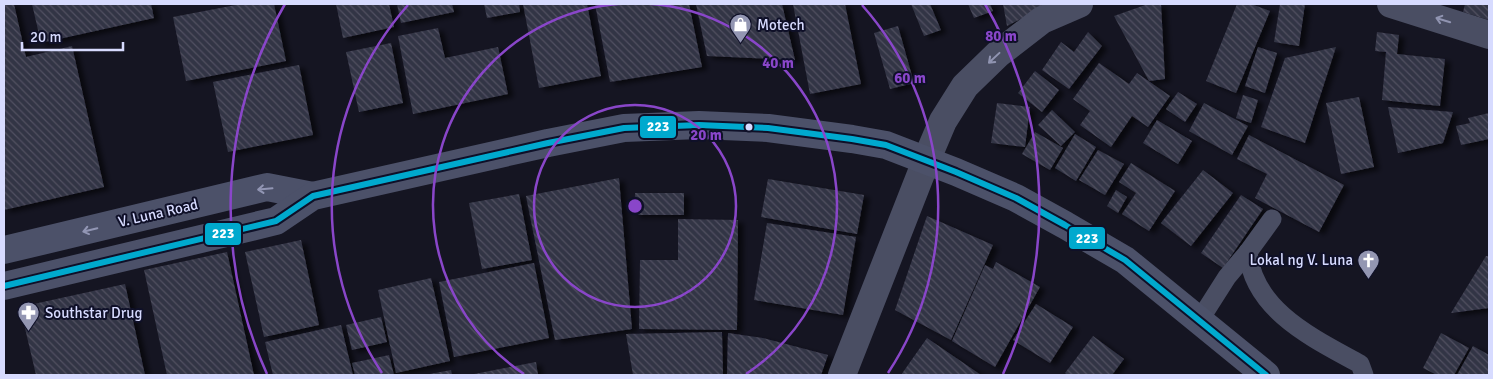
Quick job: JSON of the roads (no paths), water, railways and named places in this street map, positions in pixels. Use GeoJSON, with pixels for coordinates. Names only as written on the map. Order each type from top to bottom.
{"type":"FeatureCollection","features":[{"type":"Feature","properties":{"kind":"main road","name":"V. Luna Road"},"geometry":{"type":"LineString","coordinates":[[4,286],[276,221],[313,196],[521,148],[624,128],[699,125],[768,128],[852,139],[886,146],[926,160],[1016,198],[1124,260],[1266,375]]}},
{"type":"Feature","properties":{"kind":"main road","name":"V. Luna Road"},"geometry":{"type":"LineString","coordinates":[[4,250],[267,187],[313,196]]}},
{"type":"Feature","properties":{"kind":"street"},"geometry":{"type":"LineString","coordinates":[[842,375],[942,121],[964,86],[998,54],[1042,20],[1079,4]]}},
{"type":"Feature","properties":{"kind":"street"},"geometry":{"type":"LineString","coordinates":[[1391,4],[1489,34]]}},
{"type":"Feature","properties":{"kind":"lane"},"geometry":{"type":"LineString","coordinates":[[1199,321],[1227,277],[1272,219]]}},
{"type":"Feature","properties":{"kind":"lane"},"geometry":{"type":"LineString","coordinates":[[1248,252],[1249,263],[1264,296],[1276,310],[1310,337],[1360,364],[1364,375]]}},
{"type":"Feature","properties":{"kind":"place","name":"Motech"},"geometry":{"type":"Point","coordinates":[741,44]}},
{"type":"Feature","properties":{"kind":"place","name":"Lokal ng V. Luna"},"geometry":{"type":"Point","coordinates":[1369,279]}},
{"type":"Feature","properties":{"kind":"place","name":"Southstar Drug"},"geometry":{"type":"Point","coordinates":[29,332]}}]}
